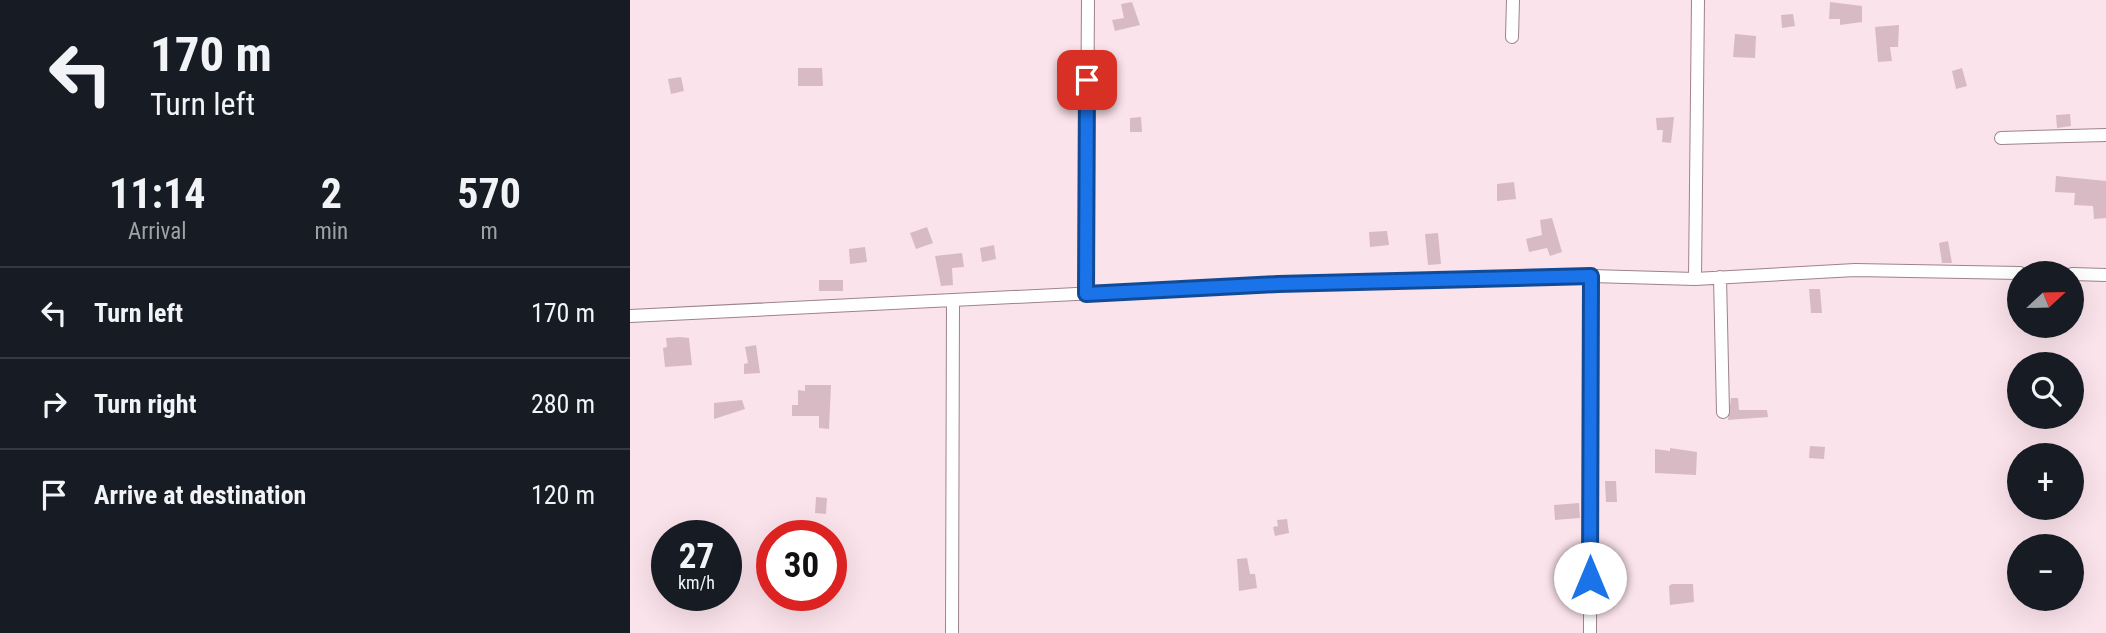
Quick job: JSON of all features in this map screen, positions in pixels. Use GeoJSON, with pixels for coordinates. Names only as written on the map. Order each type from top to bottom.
{"type":"FeatureCollection","features":[{"type":"Feature","properties":{"kind":"street"},"geometry":{"type":"LineString","coordinates":[[1086,294],[1088,0]]}},
{"type":"Feature","properties":{"kind":"street"},"geometry":{"type":"LineString","coordinates":[[1512,37],[1513,0]]}},
{"type":"Feature","properties":{"kind":"street"},"geometry":{"type":"LineString","coordinates":[[1695,279],[1698,0]]}},
{"type":"Feature","properties":{"kind":"street"},"geometry":{"type":"LineString","coordinates":[[2001,138],[2106,135]]}},
{"type":"Feature","properties":{"kind":"street"},"geometry":{"type":"LineString","coordinates":[[630,316],[1278,284],[1591,276],[1695,279],[1855,270],[2007,273]]}},
{"type":"Feature","properties":{"kind":"street"},"geometry":{"type":"LineString","coordinates":[[2084,274],[2106,275]]}},
{"type":"Feature","properties":{"kind":"street"},"geometry":{"type":"LineString","coordinates":[[1590,633],[1591,276]]}},
{"type":"Feature","properties":{"kind":"street"},"geometry":{"type":"LineString","coordinates":[[1720,277],[1723,412]]}},
{"type":"Feature","properties":{"kind":"street"},"geometry":{"type":"LineString","coordinates":[[952,633],[953,301]]}},
{"type":"Feature","properties":{"kind":"building"},"geometry":{"type":"Polygon","coordinates":[[[1132,2],[1140,25],[1115,31],[1112,20],[1124,18],[1121,4],[1132,2]]]}},
{"type":"Feature","properties":{"kind":"building"},"geometry":{"type":"Polygon","coordinates":[[[1830,2],[1862,6],[1862,22],[1840,25],[1840,19],[1829,19],[1830,2]]]}},
{"type":"Feature","properties":{"kind":"building"},"geometry":{"type":"Polygon","coordinates":[[[1793,14],[1795,26],[1782,28],[1781,15],[1793,14]]]}},
{"type":"Feature","properties":{"kind":"building"},"geometry":{"type":"Polygon","coordinates":[[[1899,25],[1898,47],[1890,47],[1892,61],[1878,62],[1875,27],[1899,25]]]}},
{"type":"Feature","properties":{"kind":"building"},"geometry":{"type":"Polygon","coordinates":[[[1735,34],[1756,36],[1755,58],[1733,57],[1735,34]]]}},
{"type":"Feature","properties":{"kind":"building"},"geometry":{"type":"Polygon","coordinates":[[[798,68],[822,68],[823,86],[798,86],[798,68]]]}},
{"type":"Feature","properties":{"kind":"building"},"geometry":{"type":"Polygon","coordinates":[[[1962,68],[1967,86],[1956,89],[1952,71],[1962,68]]]}},
{"type":"Feature","properties":{"kind":"building"},"geometry":{"type":"Polygon","coordinates":[[[681,77],[684,91],[671,94],[668,79],[681,77]]]}},
{"type":"Feature","properties":{"kind":"building"},"geometry":{"type":"Polygon","coordinates":[[[2070,114],[2071,126],[2057,128],[2056,115],[2070,114]]]}},
{"type":"Feature","properties":{"kind":"building"},"geometry":{"type":"Polygon","coordinates":[[[1141,117],[1142,132],[1130,132],[1130,118],[1141,117]]]}},
{"type":"Feature","properties":{"kind":"building"},"geometry":{"type":"Polygon","coordinates":[[[1674,117],[1671,143],[1662,142],[1663,130],[1657,130],[1656,118],[1674,117]]]}},
{"type":"Feature","properties":{"kind":"building"},"geometry":{"type":"Polygon","coordinates":[[[2056,176],[2106,181],[2106,218],[2094,219],[2093,206],[2074,205],[2075,193],[2055,192],[2056,176]]]}},
{"type":"Feature","properties":{"kind":"building"},"geometry":{"type":"Polygon","coordinates":[[[1514,182],[1516,199],[1497,201],[1497,184],[1514,182]]]}},
{"type":"Feature","properties":{"kind":"building"},"geometry":{"type":"Polygon","coordinates":[[[1552,218],[1562,252],[1550,256],[1547,248],[1529,252],[1526,239],[1542,235],[1540,220],[1552,218]]]}},
{"type":"Feature","properties":{"kind":"building"},"geometry":{"type":"Polygon","coordinates":[[[927,227],[933,243],[916,249],[910,233],[927,227]]]}},
{"type":"Feature","properties":{"kind":"building"},"geometry":{"type":"Polygon","coordinates":[[[1387,231],[1389,245],[1370,247],[1369,232],[1387,231]]]}},
{"type":"Feature","properties":{"kind":"building"},"geometry":{"type":"Polygon","coordinates":[[[1438,233],[1441,264],[1428,265],[1425,234],[1438,233]]]}},
{"type":"Feature","properties":{"kind":"building"},"geometry":{"type":"Polygon","coordinates":[[[1948,241],[1952,263],[1942,263],[1939,243],[1948,241]]]}},
{"type":"Feature","properties":{"kind":"building"},"geometry":{"type":"Polygon","coordinates":[[[994,245],[996,259],[982,262],[980,248],[994,245]]]}},
{"type":"Feature","properties":{"kind":"building"},"geometry":{"type":"Polygon","coordinates":[[[865,247],[867,262],[850,264],[849,249],[865,247]]]}},
{"type":"Feature","properties":{"kind":"building"},"geometry":{"type":"Polygon","coordinates":[[[962,253],[964,267],[952,268],[953,285],[941,286],[935,256],[962,253]]]}},
{"type":"Feature","properties":{"kind":"building"},"geometry":{"type":"Polygon","coordinates":[[[819,280],[843,280],[843,291],[819,291],[819,280]]]}},
{"type":"Feature","properties":{"kind":"building"},"geometry":{"type":"Polygon","coordinates":[[[1809,289],[1820,289],[1822,313],[1811,313],[1809,289]]]}},
{"type":"Feature","properties":{"kind":"building"},"geometry":{"type":"Polygon","coordinates":[[[666,338],[689,338],[692,365],[665,367],[663,348],[667,347],[666,338]]]}},
{"type":"Feature","properties":{"kind":"building"},"geometry":{"type":"Polygon","coordinates":[[[756,345],[760,373],[744,374],[744,364],[748,363],[745,347],[756,345]]]}},
{"type":"Feature","properties":{"kind":"building"},"geometry":{"type":"Polygon","coordinates":[[[805,385],[831,385],[829,429],[819,428],[819,416],[792,416],[792,405],[798,405],[798,390],[805,391],[805,385]]]}},
{"type":"Feature","properties":{"kind":"building"},"geometry":{"type":"Polygon","coordinates":[[[1731,398],[1738,398],[1739,410],[1767,410],[1768,417],[1728,420],[1731,398]]]}},
{"type":"Feature","properties":{"kind":"building"},"geometry":{"type":"Polygon","coordinates":[[[742,400],[745,409],[714,419],[714,403],[742,400]]]}},
{"type":"Feature","properties":{"kind":"building"},"geometry":{"type":"Polygon","coordinates":[[[1810,446],[1825,447],[1824,459],[1809,458],[1810,446]]]}},
{"type":"Feature","properties":{"kind":"building"},"geometry":{"type":"Polygon","coordinates":[[[1670,448],[1697,452],[1696,475],[1655,473],[1655,449],[1670,451],[1670,448]]]}},
{"type":"Feature","properties":{"kind":"building"},"geometry":{"type":"Polygon","coordinates":[[[1605,481],[1616,481],[1617,502],[1606,502],[1605,481]]]}},
{"type":"Feature","properties":{"kind":"building"},"geometry":{"type":"Polygon","coordinates":[[[816,497],[827,498],[826,514],[815,513],[816,497]]]}},
{"type":"Feature","properties":{"kind":"building"},"geometry":{"type":"Polygon","coordinates":[[[1579,503],[1580,518],[1555,520],[1554,505],[1579,503]]]}},
{"type":"Feature","properties":{"kind":"building"},"geometry":{"type":"Polygon","coordinates":[[[1287,519],[1289,533],[1275,536],[1273,527],[1278,526],[1277,520],[1287,519]]]}},
{"type":"Feature","properties":{"kind":"building"},"geometry":{"type":"Polygon","coordinates":[[[1247,558],[1250,574],[1255,574],[1257,588],[1239,591],[1237,559],[1247,558]]]}},
{"type":"Feature","properties":{"kind":"building"},"geometry":{"type":"Polygon","coordinates":[[[1693,584],[1694,602],[1670,605],[1669,586],[1693,584]]]}},
{"type":"Feature","properties":{"kind":"route"},"geometry":{"type":"LineString","coordinates":[[1087,80],[1086,294],[1278,284],[1591,276],[1590,578]]}}]}
